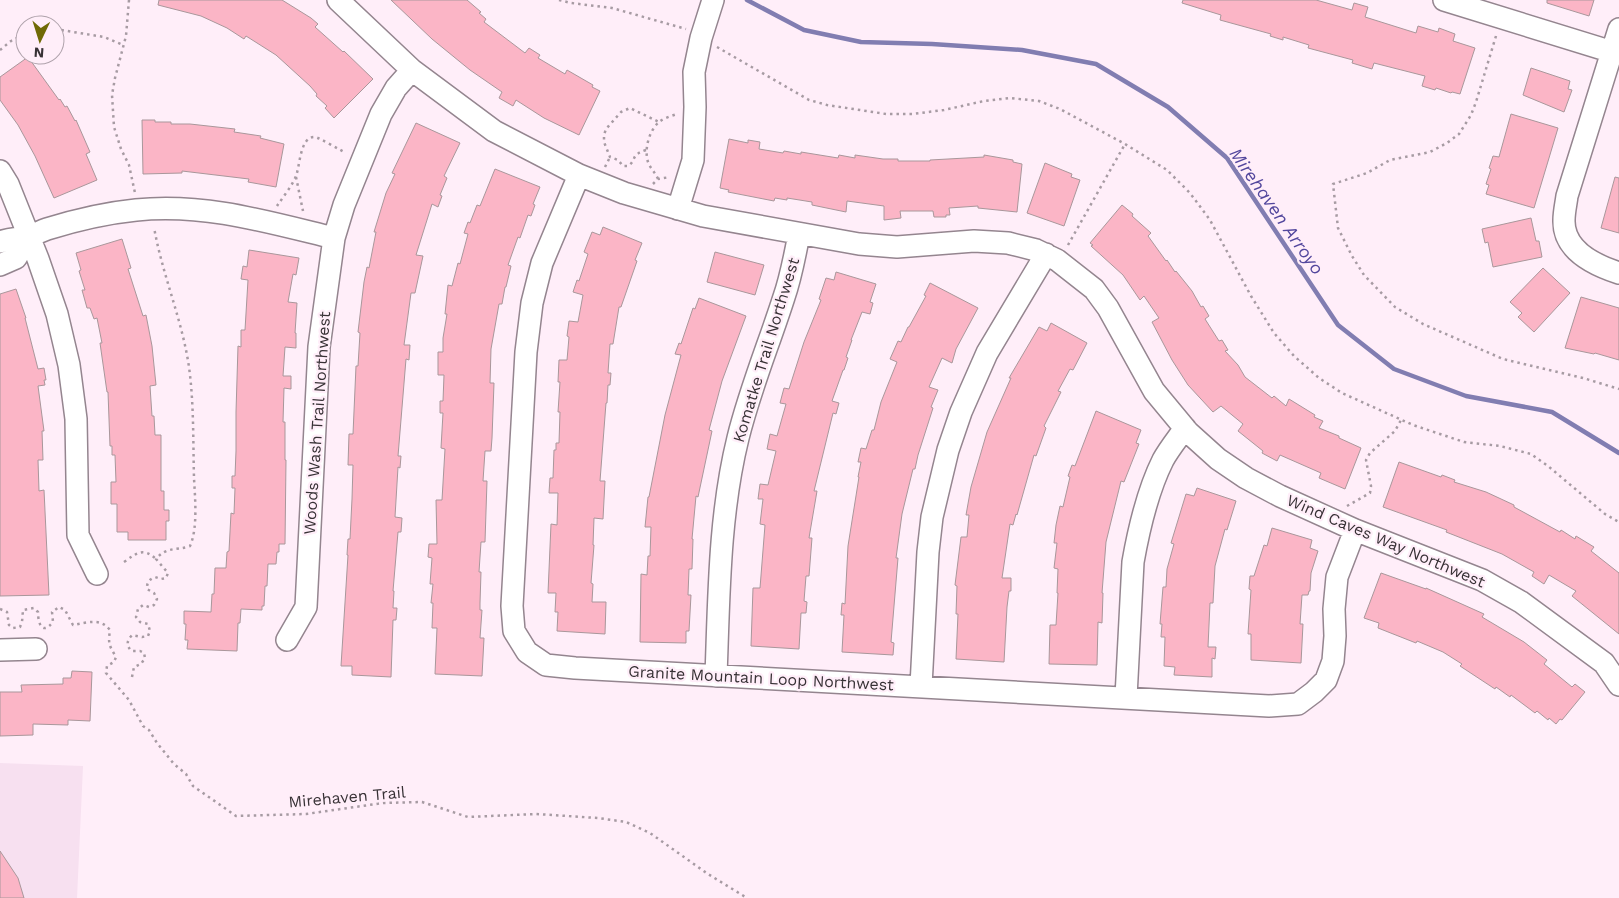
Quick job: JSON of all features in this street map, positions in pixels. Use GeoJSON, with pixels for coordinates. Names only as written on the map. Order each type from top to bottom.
{"type":"FeatureCollection","features":[{"type":"Feature","properties":{"kind":"street","name":"Wind Caves Way Northwest"},"geometry":{"type":"LineString","coordinates":[[338,0],[412,70],[494,131],[579,175],[624,193],[703,216],[859,244],[898,247],[974,241],[1008,243],[1046,254],[1057,260],[1094,289],[1108,308],[1154,391],[1185,428],[1218,459],[1246,478],[1280,496],[1355,530],[1482,580],[1521,602],[1604,663],[1619,685]]}},
{"type":"Feature","properties":{"kind":"street"},"geometry":{"type":"LineString","coordinates":[[678,209],[693,160],[694,72],[701,38],[713,0]]}},
{"type":"Feature","properties":{"kind":"street"},"geometry":{"type":"LineString","coordinates":[[1444,0],[1616,53]]}},
{"type":"Feature","properties":{"kind":"street"},"geometry":{"type":"LineString","coordinates":[[1619,29],[1616,53],[1568,196],[1564,221],[1567,237],[1573,248],[1603,268],[1619,273]]}},
{"type":"Feature","properties":{"kind":"street","name":"Woods Wash Trail Northwest"},"geometry":{"type":"LineString","coordinates":[[287,640],[306,607],[319,347],[334,238],[344,205],[382,114],[396,88],[412,70]]}},
{"type":"Feature","properties":{"kind":"street"},"geometry":{"type":"LineString","coordinates":[[0,171],[8,184],[29,236],[57,314],[69,365],[76,419],[78,535],[97,574]]}},
{"type":"Feature","properties":{"kind":"street","name":"Granite Mountain Loop Northwest"},"geometry":{"type":"LineString","coordinates":[[579,175],[542,263],[532,302],[526,352],[512,606],[514,631],[526,652],[546,665],[1269,706],[1298,704],[1326,680],[1333,661],[1337,577],[1355,530]]}},
{"type":"Feature","properties":{"kind":"street"},"geometry":{"type":"LineString","coordinates":[[0,242],[8,238],[29,236],[84,219],[136,210],[178,209],[214,211],[334,238]]}},
{"type":"Feature","properties":{"kind":"street","name":"Komatke Trail Northwest"},"geometry":{"type":"LineString","coordinates":[[716,676],[721,555],[729,481],[750,392],[784,297],[799,234]]}},
{"type":"Feature","properties":{"kind":"street"},"geometry":{"type":"LineString","coordinates":[[0,265],[16,258],[29,236]]}},
{"type":"Feature","properties":{"kind":"street"},"geometry":{"type":"LineString","coordinates":[[921,686],[928,552],[932,517],[948,450],[961,412],[987,354],[1046,254]]}},
{"type":"Feature","properties":{"kind":"street"},"geometry":{"type":"LineString","coordinates":[[1126,697],[1133,562],[1137,540],[1146,505],[1163,460],[1185,428]]}},
{"type":"Feature","properties":{"kind":"street"},"geometry":{"type":"LineString","coordinates":[[0,650],[36,649]]}},
{"type":"Feature","properties":{"kind":"path"},"geometry":{"type":"LineString","coordinates":[[129,0],[126,36],[112,95],[114,126],[120,149],[129,165],[135,195]]}},
{"type":"Feature","properties":{"kind":"path"},"geometry":{"type":"LineString","coordinates":[[559,0],[612,8],[688,30]]}},
{"type":"Feature","properties":{"kind":"path"},"geometry":{"type":"LineString","coordinates":[[65,31],[104,37],[123,45]]}},
{"type":"Feature","properties":{"kind":"path"},"geometry":{"type":"LineString","coordinates":[[1496,36],[1474,108],[1459,134],[1430,152],[1390,160],[1367,173],[1334,184],[1338,228],[1364,276],[1395,307],[1424,324],[1503,359],[1583,378],[1619,389]]}},
{"type":"Feature","properties":{"kind":"path"},"geometry":{"type":"LineString","coordinates":[[0,50],[15,39]]}},
{"type":"Feature","properties":{"kind":"path"},"geometry":{"type":"LineString","coordinates":[[716,46],[803,96],[827,105],[886,114],[912,114],[944,110],[984,100],[1010,98],[1039,101],[1060,109],[1125,144],[1167,170],[1190,193],[1210,220],[1274,334],[1294,356],[1319,378],[1342,393],[1401,420],[1464,442],[1500,446],[1531,454],[1605,514],[1619,522]]}},
{"type":"Feature","properties":{"kind":"path"},"geometry":{"type":"LineString","coordinates":[[646,150],[634,156],[632,164],[623,166],[618,160],[610,157],[604,142],[606,129],[625,109],[630,108],[636,109],[643,116],[658,122]]}},
{"type":"Feature","properties":{"kind":"path"},"geometry":{"type":"LineString","coordinates":[[658,179],[649,164],[646,150],[658,122],[678,113]]}},
{"type":"Feature","properties":{"kind":"path"},"geometry":{"type":"LineString","coordinates":[[276,207],[296,177],[304,144],[308,139],[314,137],[320,139],[348,153]]}},
{"type":"Feature","properties":{"kind":"path"},"geometry":{"type":"LineString","coordinates":[[1066,249],[1125,144]]}},
{"type":"Feature","properties":{"kind":"path"},"geometry":{"type":"LineString","coordinates":[[604,168],[610,157]]}},
{"type":"Feature","properties":{"kind":"path"},"geometry":{"type":"LineString","coordinates":[[296,177],[304,215]]}},
{"type":"Feature","properties":{"kind":"path"},"geometry":{"type":"LineString","coordinates":[[651,187],[658,179],[670,177]]}},
{"type":"Feature","properties":{"kind":"path"},"geometry":{"type":"LineString","coordinates":[[154,223],[158,250],[175,302],[189,367],[194,489],[194,537],[190,546],[167,550],[156,559]]}},
{"type":"Feature","properties":{"kind":"path"},"geometry":{"type":"LineString","coordinates":[[1344,508],[1348,504],[1361,500],[1370,494],[1371,486],[1366,460],[1370,453],[1394,431],[1401,420]]}},
{"type":"Feature","properties":{"kind":"path"},"geometry":{"type":"LineString","coordinates":[[124,562],[142,551],[150,552],[168,573],[166,578],[155,577],[150,579],[147,589],[154,593],[157,599],[154,605],[149,607],[143,605],[138,609],[136,617],[140,622],[148,624],[150,631],[148,636],[132,635],[127,640],[130,650],[144,653],[145,658],[141,664],[134,667],[132,677]]}},
{"type":"Feature","properties":{"kind":"path","name":"Mirehaven Trail"},"geometry":{"type":"LineString","coordinates":[[0,609],[7,612],[9,625],[13,628],[20,627],[23,610],[27,608],[34,608],[38,612],[38,623],[45,628],[53,622],[52,612],[59,607],[67,613],[73,625],[82,622],[100,622],[106,625],[110,630],[109,647],[116,657],[114,662],[107,666],[106,673],[129,700],[143,726],[149,730],[174,764],[186,774],[193,786],[236,816],[306,814],[384,803],[422,802],[468,816],[536,814],[598,818],[626,822],[650,833],[708,874],[747,898]]}},
{"type":"Feature","properties":{"kind":"shaded area"},"geometry":{"type":"Polygon","coordinates":[[[0,763],[83,766],[77,898],[0,898],[0,763]]]}},
{"type":"Feature","properties":{"kind":"building"},"geometry":{"type":"Polygon","coordinates":[[[159,0],[282,0],[318,24],[315,27],[373,79],[334,118],[325,108],[327,106],[316,96],[317,94],[310,86],[276,55],[246,36],[244,39],[227,28],[201,16],[158,5],[159,0]]]}},
{"type":"Feature","properties":{"kind":"building"},"geometry":{"type":"Polygon","coordinates":[[[391,0],[467,0],[481,12],[479,13],[486,19],[484,22],[525,53],[529,48],[540,55],[538,58],[565,74],[567,70],[593,85],[592,87],[600,91],[579,135],[544,118],[516,100],[513,106],[499,98],[502,92],[470,70],[432,39],[391,0]]]}},
{"type":"Feature","properties":{"kind":"building"},"geometry":{"type":"Polygon","coordinates":[[[1183,0],[1316,0],[1352,10],[1354,3],[1368,7],[1365,17],[1416,33],[1418,26],[1438,32],[1439,28],[1455,34],[1453,41],[1475,48],[1460,94],[1451,93],[1422,86],[1425,76],[1374,63],[1372,69],[1352,63],[1353,60],[1308,48],[1309,45],[1283,37],[1283,40],[1270,36],[1271,34],[1220,20],[1221,15],[1182,3],[1183,0]]]}},
{"type":"Feature","properties":{"kind":"building"},"geometry":{"type":"Polygon","coordinates":[[[1547,0],[1594,0],[1589,16],[1547,3],[1547,0]]]}},
{"type":"Feature","properties":{"kind":"building"},"geometry":{"type":"Polygon","coordinates":[[[17,65],[34,65],[76,120],[90,152],[86,154],[97,180],[54,198],[35,156],[18,125],[0,100],[0,77],[17,65]]]}},
{"type":"Feature","properties":{"kind":"building"},"geometry":{"type":"Polygon","coordinates":[[[1531,68],[1570,81],[1568,89],[1572,90],[1564,112],[1523,95],[1531,68]]]}},
{"type":"Feature","properties":{"kind":"building"},"geometry":{"type":"Polygon","coordinates":[[[1511,114],[1558,128],[1534,208],[1486,194],[1489,185],[1486,184],[1491,169],[1489,168],[1493,156],[1499,157],[1511,114]]]}},
{"type":"Feature","properties":{"kind":"building"},"geometry":{"type":"Polygon","coordinates":[[[142,120],[235,129],[234,132],[261,136],[260,138],[284,144],[276,187],[248,182],[249,179],[182,171],[182,173],[143,174],[142,120]]]}},
{"type":"Feature","properties":{"kind":"building"},"geometry":{"type":"Polygon","coordinates":[[[416,123],[460,143],[444,176],[447,178],[440,195],[442,196],[438,207],[432,204],[416,255],[423,256],[415,293],[411,293],[404,345],[410,345],[409,360],[406,359],[398,456],[401,456],[400,468],[398,467],[395,517],[402,518],[401,532],[398,532],[393,591],[393,608],[397,608],[396,620],[393,620],[391,677],[352,675],[352,666],[341,666],[352,499],[353,465],[348,465],[349,434],[353,434],[356,366],[358,366],[360,333],[358,332],[364,282],[367,267],[369,268],[376,232],[374,232],[386,193],[395,174],[392,173],[416,123]]]}},
{"type":"Feature","properties":{"kind":"building"},"geometry":{"type":"Polygon","coordinates":[[[729,139],[748,143],[748,140],[760,142],[759,149],[783,153],[784,151],[801,154],[801,152],[838,158],[839,155],[855,158],[855,155],[898,159],[898,161],[930,161],[984,157],[984,155],[1013,160],[1013,162],[1022,164],[1017,212],[978,208],[978,206],[949,208],[950,215],[946,215],[946,217],[934,217],[933,211],[900,211],[901,218],[884,220],[884,206],[847,201],[846,212],[812,205],[812,202],[787,198],[787,200],[775,198],[774,201],[728,192],[729,190],[720,188],[729,139]]]}},
{"type":"Feature","properties":{"kind":"building"},"geometry":{"type":"Polygon","coordinates":[[[1045,163],[1072,174],[1071,177],[1080,180],[1064,226],[1027,213],[1045,163]]]}},
{"type":"Feature","properties":{"kind":"building"},"geometry":{"type":"Polygon","coordinates":[[[495,169],[540,187],[533,204],[535,205],[531,216],[528,215],[508,265],[511,266],[502,304],[499,304],[491,349],[490,383],[494,383],[492,438],[491,451],[485,451],[483,481],[487,481],[485,542],[481,542],[479,572],[481,572],[480,610],[482,610],[480,638],[484,638],[482,676],[435,674],[437,628],[432,628],[433,603],[431,603],[433,584],[430,584],[432,558],[428,557],[429,544],[437,544],[436,500],[442,500],[445,449],[441,448],[443,413],[440,413],[440,401],[443,401],[444,375],[438,375],[438,352],[443,352],[448,285],[452,286],[458,263],[460,264],[468,234],[464,233],[477,205],[480,206],[495,169]]]}},
{"type":"Feature","properties":{"kind":"building"},"geometry":{"type":"Polygon","coordinates":[[[1615,177],[1619,178],[1619,233],[1601,228],[1615,177]]]}},
{"type":"Feature","properties":{"kind":"building"},"geometry":{"type":"Polygon","coordinates":[[[1122,205],[1151,233],[1148,236],[1166,261],[1192,291],[1201,307],[1203,306],[1209,316],[1205,319],[1219,341],[1222,340],[1228,350],[1225,351],[1238,365],[1245,377],[1272,398],[1274,396],[1286,406],[1289,399],[1315,415],[1314,417],[1323,421],[1319,428],[1361,448],[1345,489],[1319,478],[1321,473],[1280,455],[1277,461],[1262,453],[1263,451],[1238,431],[1243,424],[1221,406],[1213,412],[1188,385],[1152,322],[1159,318],[1144,296],[1140,300],[1123,275],[1091,246],[1093,245],[1090,243],[1122,205]]]}},
{"type":"Feature","properties":{"kind":"building"},"geometry":{"type":"Polygon","coordinates":[[[1531,218],[1542,257],[1493,267],[1488,242],[1485,243],[1482,229],[1531,218]]]}},
{"type":"Feature","properties":{"kind":"building"},"geometry":{"type":"Polygon","coordinates":[[[603,227],[642,243],[621,307],[619,307],[613,344],[610,344],[608,373],[611,373],[606,403],[600,481],[605,481],[603,519],[594,518],[591,583],[593,584],[592,602],[606,602],[605,634],[557,631],[556,593],[548,593],[551,524],[557,525],[558,493],[549,493],[550,478],[553,478],[554,450],[556,450],[556,443],[559,443],[559,360],[567,360],[569,321],[578,322],[583,295],[573,292],[577,280],[579,281],[588,254],[584,252],[592,232],[600,235],[603,227]]]}},
{"type":"Feature","properties":{"kind":"building"},"geometry":{"type":"Polygon","coordinates":[[[122,239],[131,268],[128,269],[143,316],[146,315],[152,346],[156,385],[150,386],[152,416],[154,416],[155,435],[161,435],[161,491],[164,491],[164,510],[169,510],[169,521],[166,521],[166,540],[128,540],[128,532],[117,532],[117,504],[111,504],[111,482],[116,482],[115,455],[112,455],[112,446],[110,446],[108,392],[100,343],[102,343],[97,318],[94,319],[90,308],[87,308],[82,290],[85,290],[79,271],[81,270],[76,253],[122,239]]]}},
{"type":"Feature","properties":{"kind":"building"},"geometry":{"type":"Polygon","coordinates":[[[249,250],[299,258],[296,275],[293,274],[288,302],[297,303],[296,348],[285,347],[283,376],[291,376],[291,389],[284,388],[283,422],[285,422],[286,460],[285,544],[279,544],[276,564],[268,564],[267,586],[265,586],[262,610],[241,609],[240,623],[238,623],[237,651],[187,649],[188,640],[185,640],[186,624],[184,624],[184,611],[211,612],[215,568],[226,568],[227,552],[229,551],[231,513],[234,514],[235,488],[232,488],[232,476],[235,476],[238,346],[241,347],[241,330],[245,330],[248,280],[241,279],[243,266],[247,267],[249,250]]]}},
{"type":"Feature","properties":{"kind":"building"},"geometry":{"type":"Polygon","coordinates":[[[715,252],[764,265],[755,295],[707,282],[715,252]]]}},
{"type":"Feature","properties":{"kind":"building"},"geometry":{"type":"Polygon","coordinates":[[[1543,268],[1570,293],[1534,332],[1518,317],[1522,313],[1510,302],[1543,268]]]}},
{"type":"Feature","properties":{"kind":"building"},"geometry":{"type":"Polygon","coordinates":[[[836,272],[876,284],[870,302],[873,303],[870,314],[862,312],[832,401],[839,403],[836,414],[833,413],[814,491],[817,491],[809,538],[812,538],[809,576],[806,576],[804,601],[807,602],[806,613],[801,613],[799,649],[751,646],[753,588],[760,588],[765,525],[760,524],[763,499],[758,499],[760,484],[768,485],[776,451],[767,449],[770,434],[777,436],[786,404],[780,403],[784,388],[789,389],[804,342],[821,300],[819,299],[826,278],[834,280],[836,272]]]}},
{"type":"Feature","properties":{"kind":"building"},"geometry":{"type":"Polygon","coordinates":[[[930,283],[978,308],[956,349],[952,363],[942,358],[929,387],[938,390],[931,407],[933,408],[915,469],[913,469],[902,514],[896,558],[898,558],[891,642],[894,643],[893,655],[842,652],[844,615],[841,615],[842,603],[845,604],[848,546],[861,462],[858,462],[861,448],[866,449],[872,430],[874,430],[881,402],[897,362],[890,359],[898,341],[901,342],[926,296],[924,295],[930,283]]]}},
{"type":"Feature","properties":{"kind":"building"},"geometry":{"type":"Polygon","coordinates":[[[16,289],[26,318],[38,369],[44,368],[46,380],[44,380],[45,385],[38,386],[44,431],[42,431],[43,460],[38,460],[39,491],[44,490],[49,595],[0,596],[0,294],[16,289]]]}},
{"type":"Feature","properties":{"kind":"building"},"geometry":{"type":"Polygon","coordinates":[[[1581,297],[1619,308],[1619,360],[1595,353],[1565,348],[1581,297]]]}},
{"type":"Feature","properties":{"kind":"building"},"geometry":{"type":"Polygon","coordinates":[[[699,298],[746,316],[722,381],[709,430],[712,431],[698,497],[696,496],[692,539],[692,569],[689,569],[688,595],[691,595],[689,631],[686,631],[686,643],[640,642],[641,574],[647,575],[648,556],[650,556],[651,527],[645,527],[648,497],[665,415],[681,355],[675,354],[679,343],[681,344],[693,308],[695,309],[699,298]]]}},
{"type":"Feature","properties":{"kind":"building"},"geometry":{"type":"Polygon","coordinates":[[[1051,323],[1087,343],[1073,370],[1070,369],[1058,391],[1061,392],[1044,426],[1046,428],[1036,456],[1034,455],[1017,515],[1013,525],[1010,524],[1002,578],[1011,578],[1011,591],[1009,591],[1007,607],[1004,662],[956,659],[958,614],[956,614],[957,586],[955,585],[961,537],[967,537],[969,515],[966,515],[971,487],[987,432],[1011,378],[1009,378],[1039,327],[1047,331],[1051,323]]]}},
{"type":"Feature","properties":{"kind":"building"},"geometry":{"type":"Polygon","coordinates":[[[1096,411],[1141,430],[1136,443],[1139,444],[1124,482],[1121,481],[1106,542],[1102,623],[1098,622],[1097,665],[1049,664],[1050,625],[1056,625],[1058,593],[1058,569],[1054,568],[1057,543],[1054,543],[1056,525],[1060,506],[1063,507],[1070,477],[1068,476],[1072,465],[1075,466],[1096,411]]]}},
{"type":"Feature","properties":{"kind":"building"},"geometry":{"type":"Polygon","coordinates":[[[1399,462],[1441,477],[1442,475],[1455,480],[1454,482],[1486,492],[1514,505],[1514,507],[1560,532],[1561,530],[1575,539],[1576,536],[1594,547],[1591,551],[1619,573],[1619,634],[1572,596],[1576,591],[1549,575],[1544,584],[1532,576],[1534,572],[1502,554],[1446,532],[1447,530],[1383,507],[1399,462]]]}},
{"type":"Feature","properties":{"kind":"building"},"geometry":{"type":"Polygon","coordinates":[[[1197,488],[1236,501],[1227,530],[1225,529],[1215,566],[1213,603],[1210,603],[1208,647],[1216,647],[1215,659],[1212,658],[1212,677],[1174,675],[1175,667],[1164,666],[1165,637],[1161,637],[1162,624],[1160,624],[1163,587],[1166,587],[1167,569],[1174,544],[1171,543],[1186,494],[1194,496],[1197,488]]]}},
{"type":"Feature","properties":{"kind":"building"},"geometry":{"type":"Polygon","coordinates":[[[1272,528],[1312,540],[1310,548],[1318,551],[1311,573],[1310,591],[1308,595],[1302,595],[1300,624],[1303,624],[1301,663],[1251,660],[1251,634],[1248,634],[1250,576],[1254,576],[1264,545],[1267,546],[1272,528]]]}},
{"type":"Feature","properties":{"kind":"building"},"geometry":{"type":"Polygon","coordinates":[[[1381,573],[1426,588],[1484,614],[1482,617],[1524,642],[1547,660],[1544,664],[1572,687],[1575,684],[1585,692],[1562,720],[1560,719],[1556,724],[1537,711],[1535,713],[1511,695],[1510,697],[1496,687],[1495,689],[1460,666],[1462,664],[1443,652],[1378,628],[1379,623],[1364,618],[1381,573]]]}},
{"type":"Feature","properties":{"kind":"building"},"geometry":{"type":"Polygon","coordinates":[[[72,671],[92,672],[90,721],[68,720],[68,725],[33,724],[33,735],[0,736],[0,692],[22,692],[21,685],[63,684],[63,678],[71,678],[72,671]]]}},
{"type":"Feature","properties":{"kind":"building"},"geometry":{"type":"Polygon","coordinates":[[[0,851],[18,878],[24,898],[0,898],[0,851]]]}},
{"type":"Feature","properties":{"kind":"waterway","name":"Mirehaven Arroyo"},"geometry":{"type":"LineString","coordinates":[[747,0],[804,30],[861,42],[932,44],[1022,50],[1096,64],[1168,107],[1227,158],[1338,325],[1394,369],[1466,396],[1552,412],[1619,453]]}}]}
